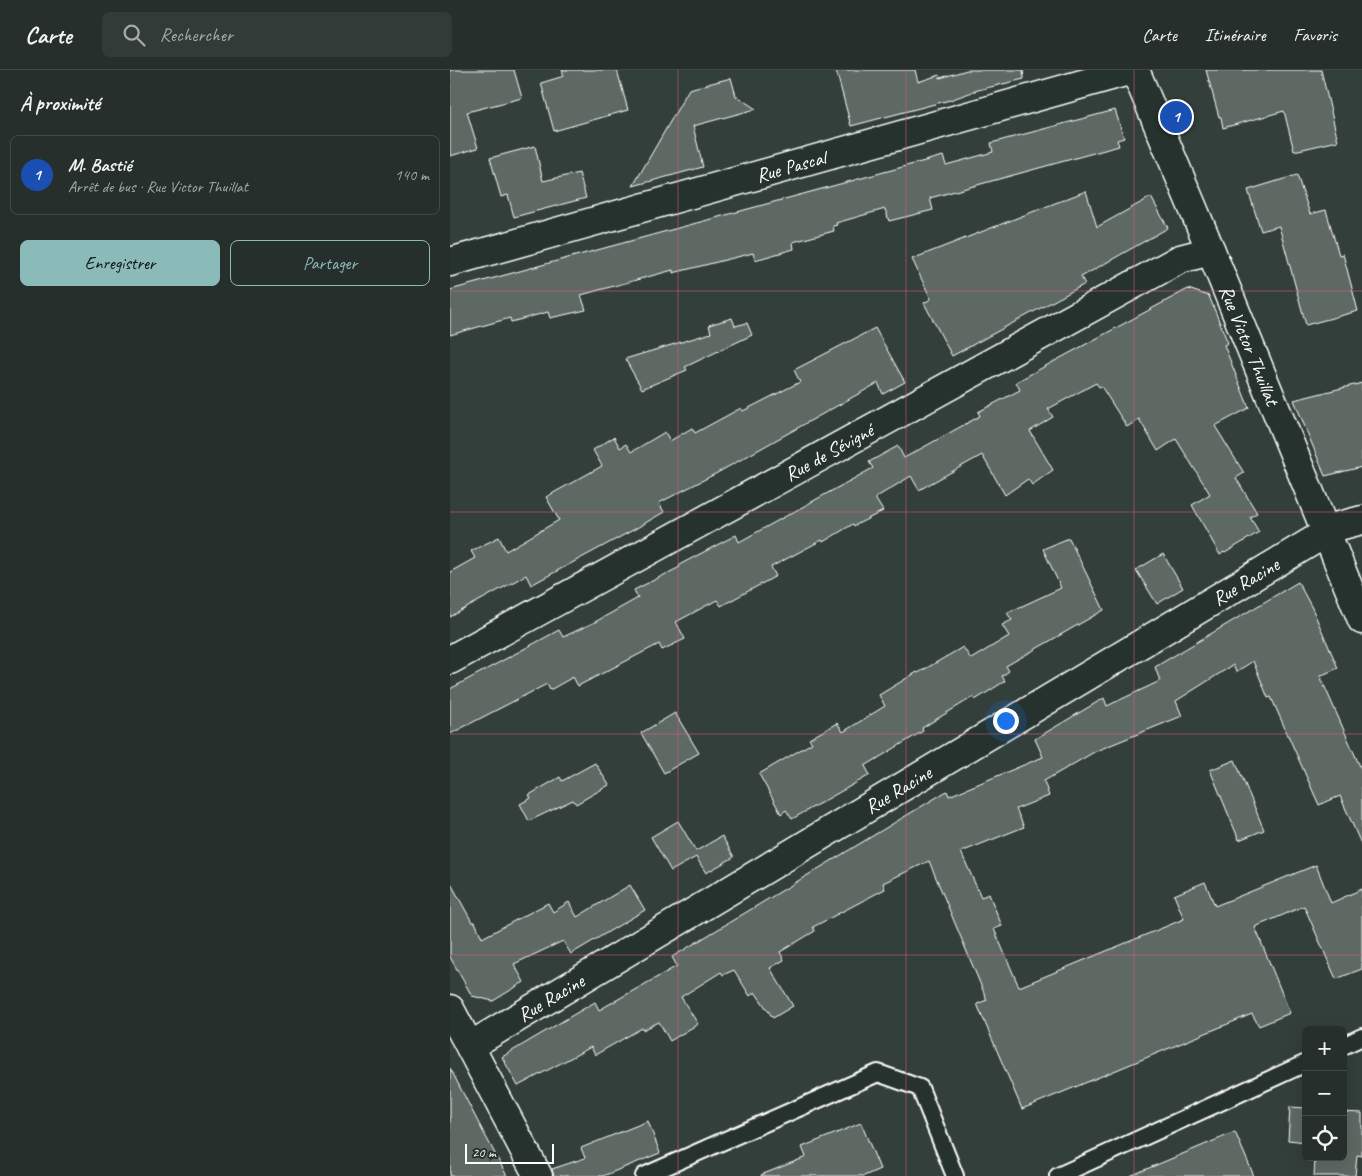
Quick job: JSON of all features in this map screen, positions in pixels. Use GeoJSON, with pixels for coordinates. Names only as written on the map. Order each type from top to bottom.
{"type":"FeatureCollection","features":[{"type":"Feature","properties":{"kind":"street","name":"Rue Victor Thuillat"},"geometry":{"type":"LineString","coordinates":[[1133,70],[1211,251],[1362,620]]}},
{"type":"Feature","properties":{"kind":"street","name":"Rue Pascal"},"geometry":{"type":"LineString","coordinates":[[450,262],[1133,70]]}},
{"type":"Feature","properties":{"kind":"street","name":"Rue de Sévigné"},"geometry":{"type":"LineString","coordinates":[[450,660],[1180,259],[1211,251]]}},
{"type":"Feature","properties":{"kind":"street","name":"Rue Racine"},"geometry":{"type":"LineString","coordinates":[[470,1046],[1326,533],[1340,526],[1362,520]]}},
{"type":"Feature","properties":{"kind":"street"},"geometry":{"type":"LineString","coordinates":[[450,1009],[538,1176]]}},
{"type":"Feature","properties":{"kind":"lane"},"geometry":{"type":"LineString","coordinates":[[1347,1044],[1362,1037]]}},
{"type":"Feature","properties":{"kind":"lane"},"geometry":{"type":"LineString","coordinates":[[1058,1176],[1302,1065]]}},
{"type":"Feature","properties":{"kind":"lane"},"geometry":{"type":"LineString","coordinates":[[644,1176],[878,1072],[920,1088],[955,1176]]}},
{"type":"Feature","properties":{"kind":"building"},"geometry":{"type":"Polygon","coordinates":[[[450,70],[514,70],[522,98],[467,112],[478,148],[450,156],[450,70]]]}},
{"type":"Feature","properties":{"kind":"building"},"geometry":{"type":"Polygon","coordinates":[[[562,70],[617,70],[628,110],[554,131],[541,83],[564,76],[562,70]]]}},
{"type":"Feature","properties":{"kind":"building"},"geometry":{"type":"Polygon","coordinates":[[[836,70],[915,70],[918,82],[939,75],[940,78],[967,70],[1023,70],[1024,79],[851,126],[836,70]]]}},
{"type":"Feature","properties":{"kind":"building"},"geometry":{"type":"Polygon","coordinates":[[[1206,70],[1321,70],[1338,141],[1294,151],[1284,111],[1223,128],[1206,70]]]}},
{"type":"Feature","properties":{"kind":"building"},"geometry":{"type":"Polygon","coordinates":[[[731,78],[736,96],[756,109],[693,126],[703,167],[633,186],[689,89],[731,78]]]}},
{"type":"Feature","properties":{"kind":"building"},"geometry":{"type":"Polygon","coordinates":[[[1115,110],[1124,138],[1117,140],[1119,146],[930,198],[933,210],[889,221],[885,209],[836,223],[837,225],[833,226],[834,231],[793,242],[794,249],[755,260],[753,253],[673,273],[673,270],[581,295],[586,310],[550,318],[548,312],[511,322],[510,318],[450,335],[450,290],[943,156],[946,165],[993,152],[991,143],[1115,110]]]}},
{"type":"Feature","properties":{"kind":"building"},"geometry":{"type":"Polygon","coordinates":[[[535,146],[543,181],[579,173],[586,198],[514,217],[508,195],[501,197],[490,158],[535,146]]]}},
{"type":"Feature","properties":{"kind":"building"},"geometry":{"type":"Polygon","coordinates":[[[1297,175],[1310,214],[1326,210],[1339,255],[1343,254],[1358,311],[1306,325],[1279,226],[1261,231],[1248,190],[1297,175]]]}},
{"type":"Feature","properties":{"kind":"building"},"geometry":{"type":"Polygon","coordinates":[[[1086,191],[1097,227],[1151,197],[1168,228],[1081,277],[1085,284],[952,356],[924,303],[931,299],[912,259],[1086,191]]]}},
{"type":"Feature","properties":{"kind":"building"},"geometry":{"type":"Polygon","coordinates":[[[1188,289],[1209,296],[1228,343],[1224,345],[1249,408],[1215,426],[1244,473],[1236,478],[1257,513],[1250,517],[1259,532],[1225,553],[1220,555],[1192,505],[1210,494],[1176,439],[1158,451],[1139,419],[1127,427],[1101,386],[1099,387],[1096,383],[1048,409],[1053,417],[1030,431],[1053,470],[1032,485],[1028,479],[1005,495],[982,455],[919,490],[911,476],[875,498],[883,511],[854,526],[853,524],[823,542],[822,540],[771,567],[776,576],[721,606],[717,600],[676,622],[685,639],[662,650],[659,644],[578,686],[573,677],[550,690],[547,684],[450,734],[450,689],[559,630],[563,637],[595,622],[638,598],[634,590],[680,567],[679,565],[736,535],[739,542],[873,468],[869,462],[898,446],[904,458],[980,416],[978,412],[1020,390],[1016,382],[1188,289]]]}},
{"type":"Feature","properties":{"kind":"building"},"geometry":{"type":"Polygon","coordinates":[[[732,318],[735,326],[747,323],[752,335],[685,367],[687,370],[642,389],[625,359],[711,333],[709,325],[732,318]]]}},
{"type":"Feature","properties":{"kind":"building"},"geometry":{"type":"Polygon","coordinates":[[[875,328],[905,382],[883,394],[878,383],[717,473],[659,503],[664,512],[635,529],[531,585],[526,575],[450,617],[450,572],[475,558],[471,551],[499,537],[506,551],[559,520],[546,497],[602,466],[593,450],[614,437],[620,448],[626,444],[631,452],[665,432],[670,441],[692,428],[695,433],[741,408],[743,411],[800,382],[794,370],[875,328]]]}},
{"type":"Feature","properties":{"kind":"building"},"geometry":{"type":"Polygon","coordinates":[[[1362,383],[1362,467],[1325,476],[1294,400],[1362,383]]]}},
{"type":"Feature","properties":{"kind":"building"},"geometry":{"type":"Polygon","coordinates":[[[1069,538],[1104,610],[1006,666],[1009,671],[1002,676],[1005,681],[975,700],[973,697],[922,728],[923,731],[865,766],[870,775],[792,819],[786,810],[781,814],[759,774],[812,743],[809,739],[837,723],[843,732],[885,706],[879,695],[917,672],[963,647],[971,659],[1009,636],[1002,625],[1012,620],[1007,613],[1061,588],[1043,549],[1069,538]]]}},
{"type":"Feature","properties":{"kind":"building"},"geometry":{"type":"Polygon","coordinates":[[[1163,554],[1183,588],[1157,604],[1136,570],[1163,554]]]}},
{"type":"Feature","properties":{"kind":"building"},"geometry":{"type":"Polygon","coordinates":[[[1298,582],[1312,608],[1338,668],[1320,676],[1362,771],[1362,846],[1340,796],[1319,805],[1271,697],[1268,698],[1253,661],[1236,672],[1233,665],[1176,701],[1182,716],[1096,751],[1044,781],[1049,796],[1016,809],[1024,827],[961,852],[981,897],[989,894],[1002,926],[994,929],[1019,987],[1184,919],[1174,895],[1205,882],[1215,906],[1316,865],[1331,903],[1362,889],[1362,969],[1336,979],[1304,906],[1255,927],[1290,1013],[1259,1026],[1252,1014],[1022,1109],[977,1004],[987,1000],[929,861],[883,883],[885,889],[813,927],[815,931],[780,952],[784,960],[770,968],[793,1006],[773,1018],[755,992],[750,996],[734,970],[723,975],[721,972],[681,997],[698,1024],[670,1041],[659,1022],[643,1030],[642,1028],[595,1055],[591,1047],[518,1086],[502,1057],[595,1002],[599,1010],[677,966],[672,957],[947,791],[949,796],[1043,757],[1035,739],[1104,698],[1107,706],[1160,681],[1155,667],[1298,582]]]}},
{"type":"Feature","properties":{"kind":"building"},"geometry":{"type":"Polygon","coordinates":[[[675,713],[699,753],[664,773],[641,733],[675,713]]]}},
{"type":"Feature","properties":{"kind":"building"},"geometry":{"type":"Polygon","coordinates":[[[1235,760],[1264,830],[1239,840],[1210,770],[1235,760]]]}},
{"type":"Feature","properties":{"kind":"building"},"geometry":{"type":"Polygon","coordinates":[[[595,763],[609,785],[576,804],[573,800],[529,821],[520,804],[531,798],[529,795],[560,777],[562,781],[595,763]]]}},
{"type":"Feature","properties":{"kind":"building"},"geometry":{"type":"Polygon","coordinates":[[[678,821],[696,851],[722,836],[734,857],[706,873],[696,857],[671,871],[651,837],[678,821]]]}},
{"type":"Feature","properties":{"kind":"building"},"geometry":{"type":"Polygon","coordinates":[[[450,882],[472,922],[475,922],[482,938],[548,903],[553,912],[569,902],[577,917],[630,885],[645,910],[571,954],[563,941],[514,964],[524,982],[493,1001],[472,996],[450,957],[450,882]]]}},
{"type":"Feature","properties":{"kind":"building"},"geometry":{"type":"Polygon","coordinates":[[[450,1068],[478,1122],[507,1176],[450,1176],[450,1068]]]}},
{"type":"Feature","properties":{"kind":"building"},"geometry":{"type":"Polygon","coordinates":[[[1290,1107],[1302,1108],[1302,1142],[1288,1140],[1290,1107]]]}},
{"type":"Feature","properties":{"kind":"building"},"geometry":{"type":"Polygon","coordinates":[[[1347,1112],[1362,1113],[1362,1156],[1357,1155],[1355,1176],[1314,1176],[1315,1161],[1347,1161],[1347,1112]]]}},
{"type":"Feature","properties":{"kind":"building"},"geometry":{"type":"Polygon","coordinates":[[[648,1121],[660,1153],[603,1176],[554,1176],[552,1169],[585,1158],[581,1148],[648,1121]]]}},
{"type":"Feature","properties":{"kind":"building"},"geometry":{"type":"Polygon","coordinates":[[[861,1123],[880,1169],[864,1176],[761,1176],[806,1157],[802,1147],[861,1123]]]}},
{"type":"Feature","properties":{"kind":"building"},"geometry":{"type":"Polygon","coordinates":[[[1235,1132],[1254,1176],[1130,1176],[1235,1132]]]}},
{"type":"Feature","properties":{"kind":"place","name":"M. Bastié"},"geometry":{"type":"Point","coordinates":[1176,117]}}]}
